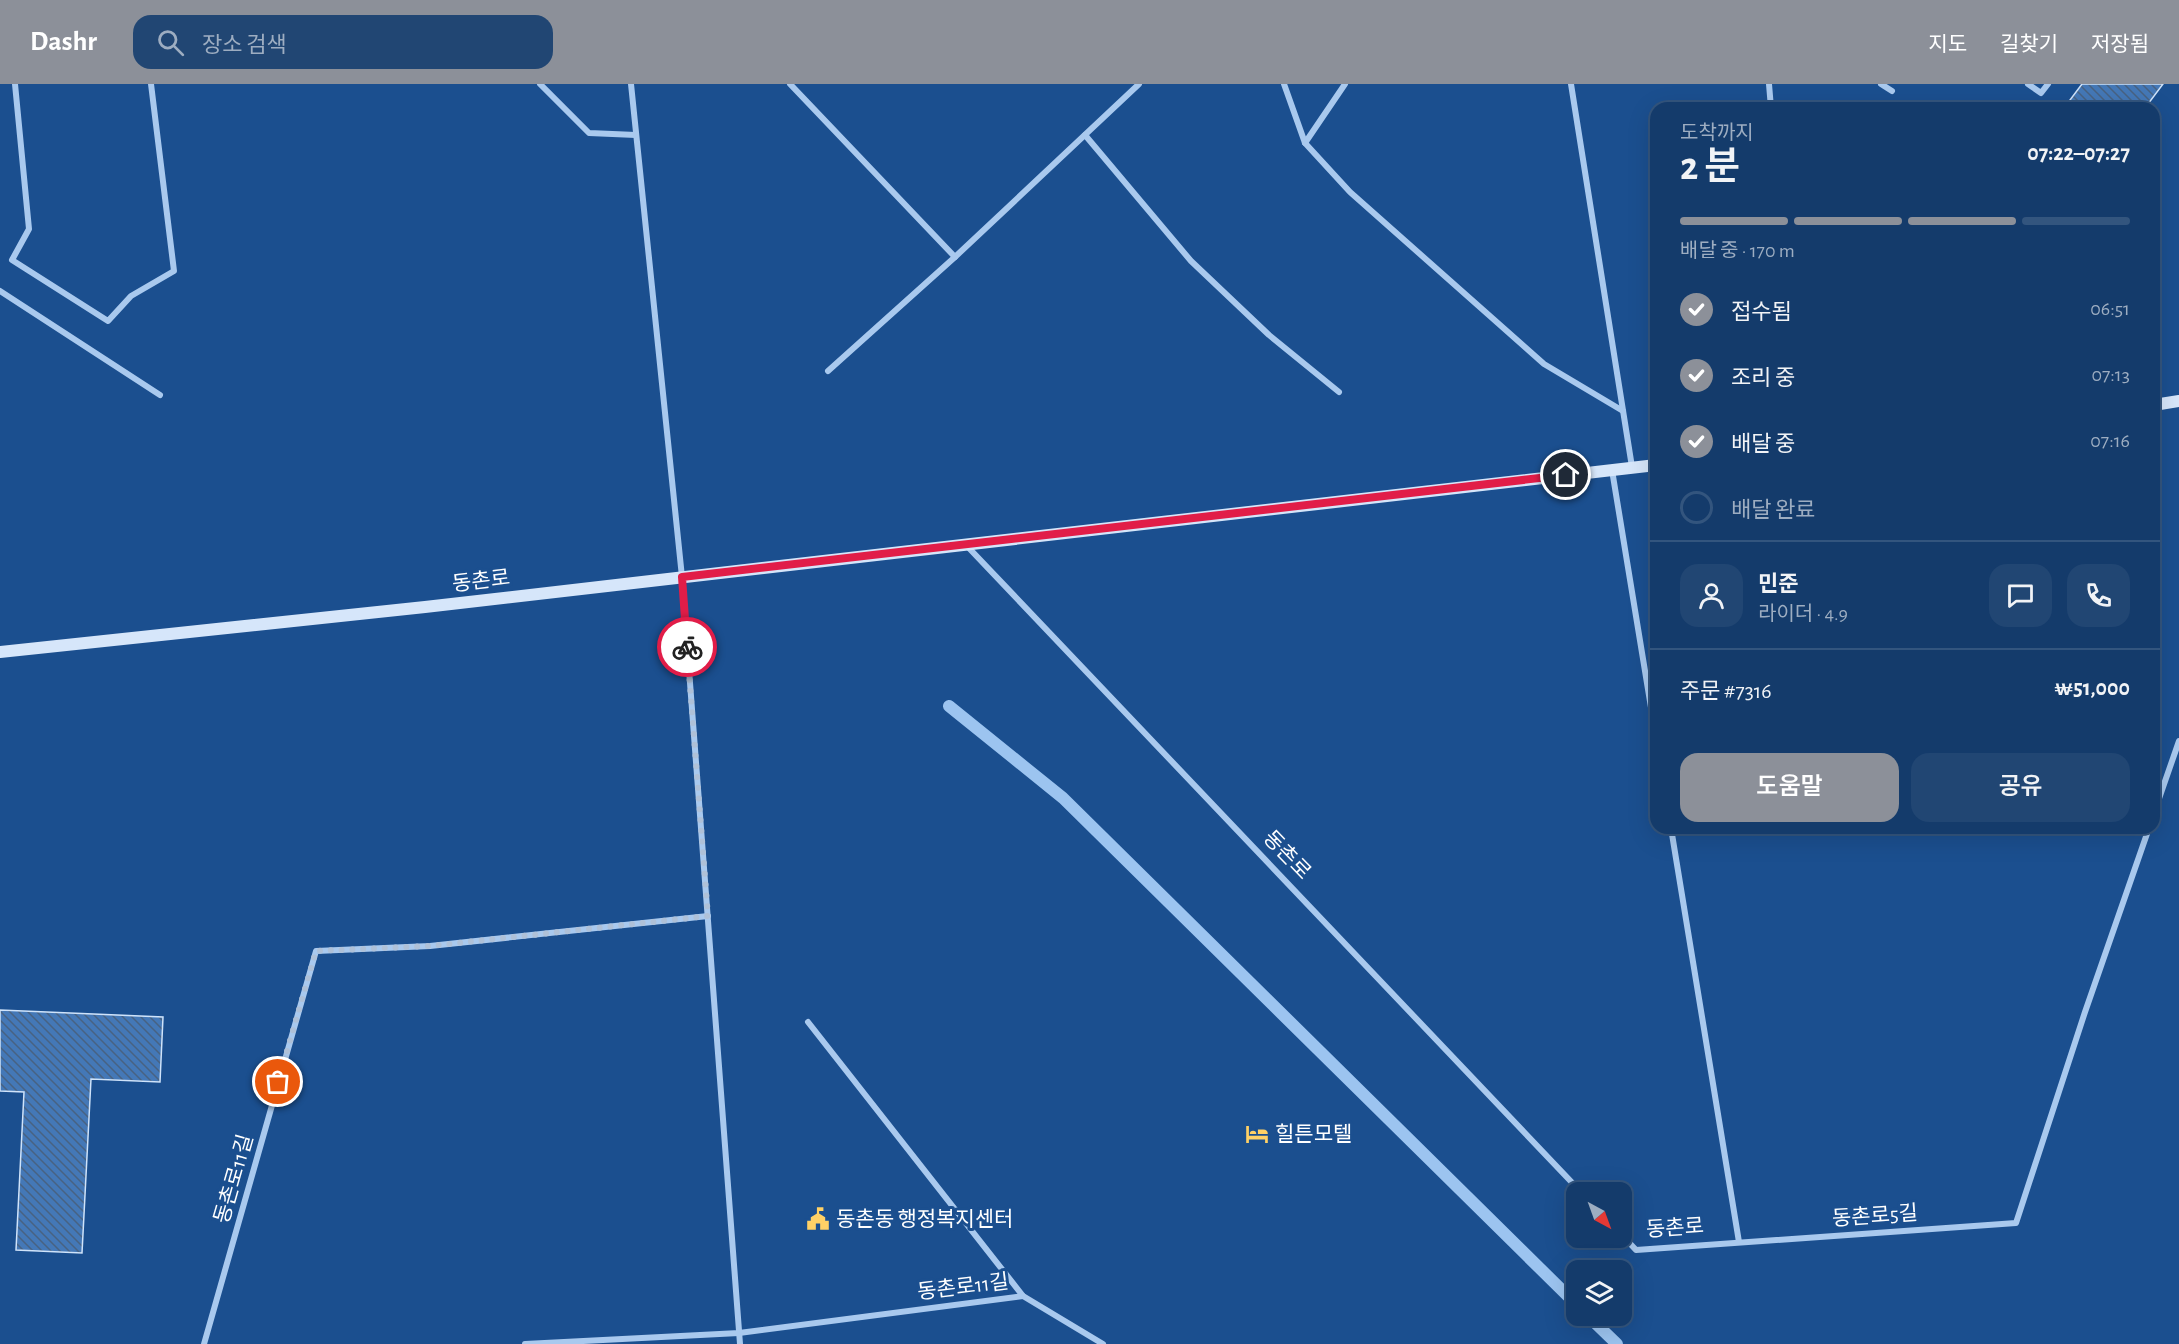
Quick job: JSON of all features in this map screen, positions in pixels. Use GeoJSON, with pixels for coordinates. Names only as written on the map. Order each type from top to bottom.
{"type":"FeatureCollection","features":[{"type":"Feature","properties":{"kind":"main road"},"geometry":{"type":"LineString","coordinates":[[2160,404],[2179,401]]}},
{"type":"Feature","properties":{"kind":"main road","name":"동촌로"},"geometry":{"type":"LineString","coordinates":[[0,652],[413,608],[1650,466]]}},
{"type":"Feature","properties":{"kind":"street"},"geometry":{"type":"LineString","coordinates":[[15,84],[28,229],[12,260],[108,321],[131,296],[174,271],[151,84]]}},
{"type":"Feature","properties":{"kind":"street"},"geometry":{"type":"LineString","coordinates":[[540,84],[589,132],[636,135]]}},
{"type":"Feature","properties":{"kind":"street"},"geometry":{"type":"LineString","coordinates":[[631,84],[682,577],[740,1344]]}},
{"type":"Feature","properties":{"kind":"street"},"geometry":{"type":"LineString","coordinates":[[790,84],[954,256]]}},
{"type":"Feature","properties":{"kind":"street"},"geometry":{"type":"LineString","coordinates":[[828,371],[1139,84]]}},
{"type":"Feature","properties":{"kind":"street"},"geometry":{"type":"LineString","coordinates":[[1284,84],[1305,143],[1350,192],[1544,364],[1623,411]]}},
{"type":"Feature","properties":{"kind":"street"},"geometry":{"type":"LineString","coordinates":[[1305,143],[1345,84]]}},
{"type":"Feature","properties":{"kind":"street"},"geometry":{"type":"LineString","coordinates":[[1571,84],[1632,467]]}},
{"type":"Feature","properties":{"kind":"street"},"geometry":{"type":"LineString","coordinates":[[1769,84],[1771,102]]}},
{"type":"Feature","properties":{"kind":"street"},"geometry":{"type":"LineString","coordinates":[[1881,84],[1892,91]]}},
{"type":"Feature","properties":{"kind":"street"},"geometry":{"type":"LineString","coordinates":[[2028,84],[2041,93],[2048,84]]}},
{"type":"Feature","properties":{"kind":"street"},"geometry":{"type":"LineString","coordinates":[[1085,135],[1191,261],[1269,335],[1338,392]]}},
{"type":"Feature","properties":{"kind":"street"},"geometry":{"type":"LineString","coordinates":[[0,291],[160,395]]}},
{"type":"Feature","properties":{"kind":"street"},"geometry":{"type":"LineString","coordinates":[[1612,470],[1650,701]]}},
{"type":"Feature","properties":{"kind":"street","name":"동촌로"},"geometry":{"type":"LineString","coordinates":[[965,544],[1571,1182]]}},
{"type":"Feature","properties":{"kind":"street"},"geometry":{"type":"LineString","coordinates":[[2160,796],[2179,741]]}},
{"type":"Feature","properties":{"kind":"street"},"geometry":{"type":"LineString","coordinates":[[1672,834],[1739,1242]]}},
{"type":"Feature","properties":{"kind":"street","name":"동촌로5길"},"geometry":{"type":"LineString","coordinates":[[1739,1242],[2016,1223],[2081,1023],[2147,834]]}},
{"type":"Feature","properties":{"kind":"street","name":"동촌로11길"},"geometry":{"type":"LineString","coordinates":[[204,1344],[316,951],[430,946],[708,916]]}},
{"type":"Feature","properties":{"kind":"street","name":"동촌로11길"},"geometry":{"type":"LineString","coordinates":[[808,1022],[1023,1296]]}},
{"type":"Feature","properties":{"kind":"street","name":"동촌로"},"geometry":{"type":"LineString","coordinates":[[1632,1246],[1636,1250],[1739,1242]]}},
{"type":"Feature","properties":{"kind":"street"},"geometry":{"type":"LineString","coordinates":[[1023,1296],[1103,1344]]}},
{"type":"Feature","properties":{"kind":"street","name":"동촌로11길"},"geometry":{"type":"LineString","coordinates":[[525,1344],[739,1333],[1023,1296]]}},
{"type":"Feature","properties":{"kind":"building"},"geometry":{"type":"Polygon","coordinates":[[[2082,84],[2163,84],[2150,102],[2068,102],[2082,84]]]}},
{"type":"Feature","properties":{"kind":"building"},"geometry":{"type":"Polygon","coordinates":[[[0,1010],[163,1017],[160,1082],[91,1079],[82,1253],[16,1250],[24,1092],[0,1091],[0,1010]]]}},
{"type":"Feature","properties":{"kind":"waterway"},"geometry":{"type":"LineString","coordinates":[[949,706],[1063,798],[1566,1294]]}},
{"type":"Feature","properties":{"kind":"waterway"},"geometry":{"type":"LineString","coordinates":[[1598,1326],[1617,1344]]}},
{"type":"Feature","properties":{"kind":"way so far"},"geometry":{"type":"LineString","coordinates":[[278,1082],[316,951],[430,946],[708,916],[687,647]]}},
{"type":"Feature","properties":{"kind":"place","name":"힐튼모텔"},"geometry":{"type":"Point","coordinates":[1257,1134]}},
{"type":"Feature","properties":{"kind":"place","name":"동촌동 행정복지센터"},"geometry":{"type":"Point","coordinates":[818,1219]}},
{"type":"Feature","properties":{"kind":"route"},"geometry":{"type":"LineString","coordinates":[[687,647],[682,577],[1566,475]]}}]}
